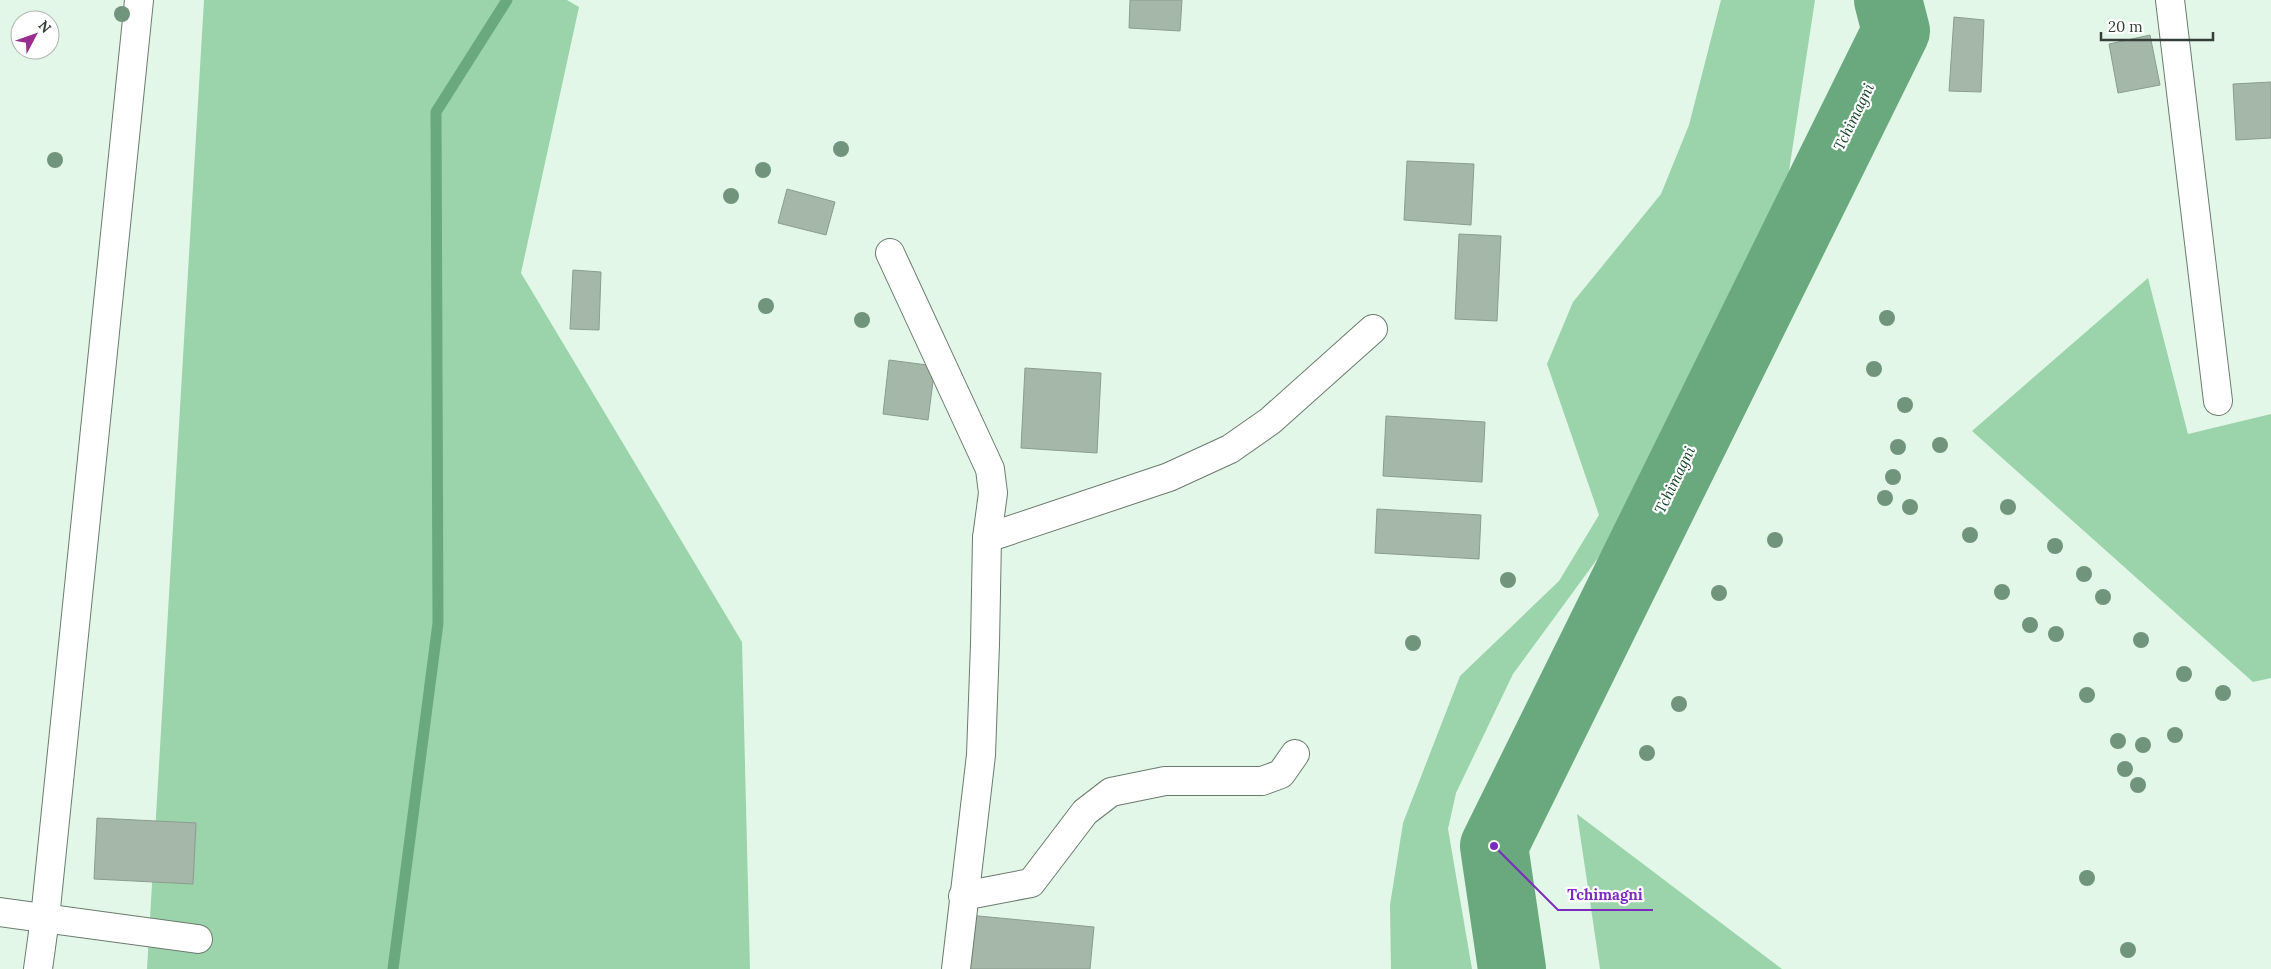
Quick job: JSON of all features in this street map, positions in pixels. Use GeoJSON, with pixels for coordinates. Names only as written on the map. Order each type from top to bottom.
{"type":"FeatureCollection","features":[{"type":"Feature","properties":{"kind":"street"},"geometry":{"type":"LineString","coordinates":[[38,969],[45,918],[139,0]]}},
{"type":"Feature","properties":{"kind":"street"},"geometry":{"type":"LineString","coordinates":[[2170,0],[2218,401]]}},
{"type":"Feature","properties":{"kind":"street"},"geometry":{"type":"LineString","coordinates":[[890,253],[990,469],[993,493],[987,538],[986,644],[980,755],[956,969]]}},
{"type":"Feature","properties":{"kind":"street"},"geometry":{"type":"LineString","coordinates":[[987,538],[1169,476],[1230,449],[1270,421],[1373,330]]}},
{"type":"Feature","properties":{"kind":"street"},"geometry":{"type":"LineString","coordinates":[[963,896],[1031,883],[1085,812],[1111,792],[1165,781],[1262,781],[1281,774],[1295,754]]}},
{"type":"Feature","properties":{"kind":"street"},"geometry":{"type":"LineString","coordinates":[[0,912],[198,939]]}},
{"type":"Feature","properties":{"kind":"green space"},"geometry":{"type":"Polygon","coordinates":[[[204,0],[567,0],[579,7],[521,273],[742,642],[750,969],[147,969],[204,0]]]}},
{"type":"Feature","properties":{"kind":"green space"},"geometry":{"type":"Polygon","coordinates":[[[1721,0],[1815,0],[1787,184],[1653,483],[1513,674],[1456,793],[1448,829],[1472,969],[1391,969],[1390,905],[1403,823],[1460,676],[1559,581],[1599,515],[1547,364],[1573,302],[1661,194],[1689,125],[1721,0]]]}},
{"type":"Feature","properties":{"kind":"green space"},"geometry":{"type":"Polygon","coordinates":[[[2148,278],[2188,434],[2271,414],[2271,678],[2253,682],[1972,431],[2148,278]]]}},
{"type":"Feature","properties":{"kind":"green space"},"geometry":{"type":"Polygon","coordinates":[[[1577,814],[1782,969],[1600,969],[1577,814]]]}},
{"type":"Feature","properties":{"kind":"building"},"geometry":{"type":"Polygon","coordinates":[[[1130,0],[1182,0],[1180,31],[1129,28],[1130,0]]]}},
{"type":"Feature","properties":{"kind":"building"},"geometry":{"type":"Polygon","coordinates":[[[1954,17],[1984,20],[1981,92],[1949,91],[1954,17]]]}},
{"type":"Feature","properties":{"kind":"building"},"geometry":{"type":"Polygon","coordinates":[[[2150,35],[2160,85],[2118,93],[2109,44],[2150,35]]]}},
{"type":"Feature","properties":{"kind":"building"},"geometry":{"type":"Polygon","coordinates":[[[2271,82],[2271,138],[2236,140],[2233,84],[2271,82]]]}},
{"type":"Feature","properties":{"kind":"building"},"geometry":{"type":"Polygon","coordinates":[[[1407,161],[1474,164],[1471,225],[1404,220],[1407,161]]]}},
{"type":"Feature","properties":{"kind":"building"},"geometry":{"type":"Polygon","coordinates":[[[787,189],[835,202],[826,235],[778,223],[787,189]]]}},
{"type":"Feature","properties":{"kind":"building"},"geometry":{"type":"Polygon","coordinates":[[[1459,234],[1501,236],[1497,321],[1455,319],[1459,234]]]}},
{"type":"Feature","properties":{"kind":"building"},"geometry":{"type":"Polygon","coordinates":[[[573,270],[601,272],[599,330],[570,329],[573,270]]]}},
{"type":"Feature","properties":{"kind":"building"},"geometry":{"type":"Polygon","coordinates":[[[889,360],[935,366],[928,420],[883,414],[889,360]]]}},
{"type":"Feature","properties":{"kind":"building"},"geometry":{"type":"Polygon","coordinates":[[[1025,368],[1101,373],[1097,453],[1021,448],[1025,368]]]}},
{"type":"Feature","properties":{"kind":"building"},"geometry":{"type":"Polygon","coordinates":[[[1386,416],[1485,422],[1482,482],[1383,476],[1386,416]]]}},
{"type":"Feature","properties":{"kind":"building"},"geometry":{"type":"Polygon","coordinates":[[[1377,509],[1481,515],[1479,559],[1375,553],[1377,509]]]}},
{"type":"Feature","properties":{"kind":"building"},"geometry":{"type":"Polygon","coordinates":[[[97,818],[196,823],[193,884],[94,879],[97,818]]]}},
{"type":"Feature","properties":{"kind":"building"},"geometry":{"type":"Polygon","coordinates":[[[968,915],[1094,927],[1090,969],[963,969],[968,915]]]}},
{"type":"Feature","properties":{"kind":"waterway"},"geometry":{"type":"LineString","coordinates":[[393,969],[438,623],[436,112],[507,0]]}},
{"type":"Feature","properties":{"kind":"waterway","name":"Tchimagni"},"geometry":{"type":"LineString","coordinates":[[1512,969],[1494,846],[1896,31],[1888,0]]}},
{"type":"Feature","properties":{"kind":"place","name":"Tchimagni"},"geometry":{"type":"Point","coordinates":[1494,846]}}]}
